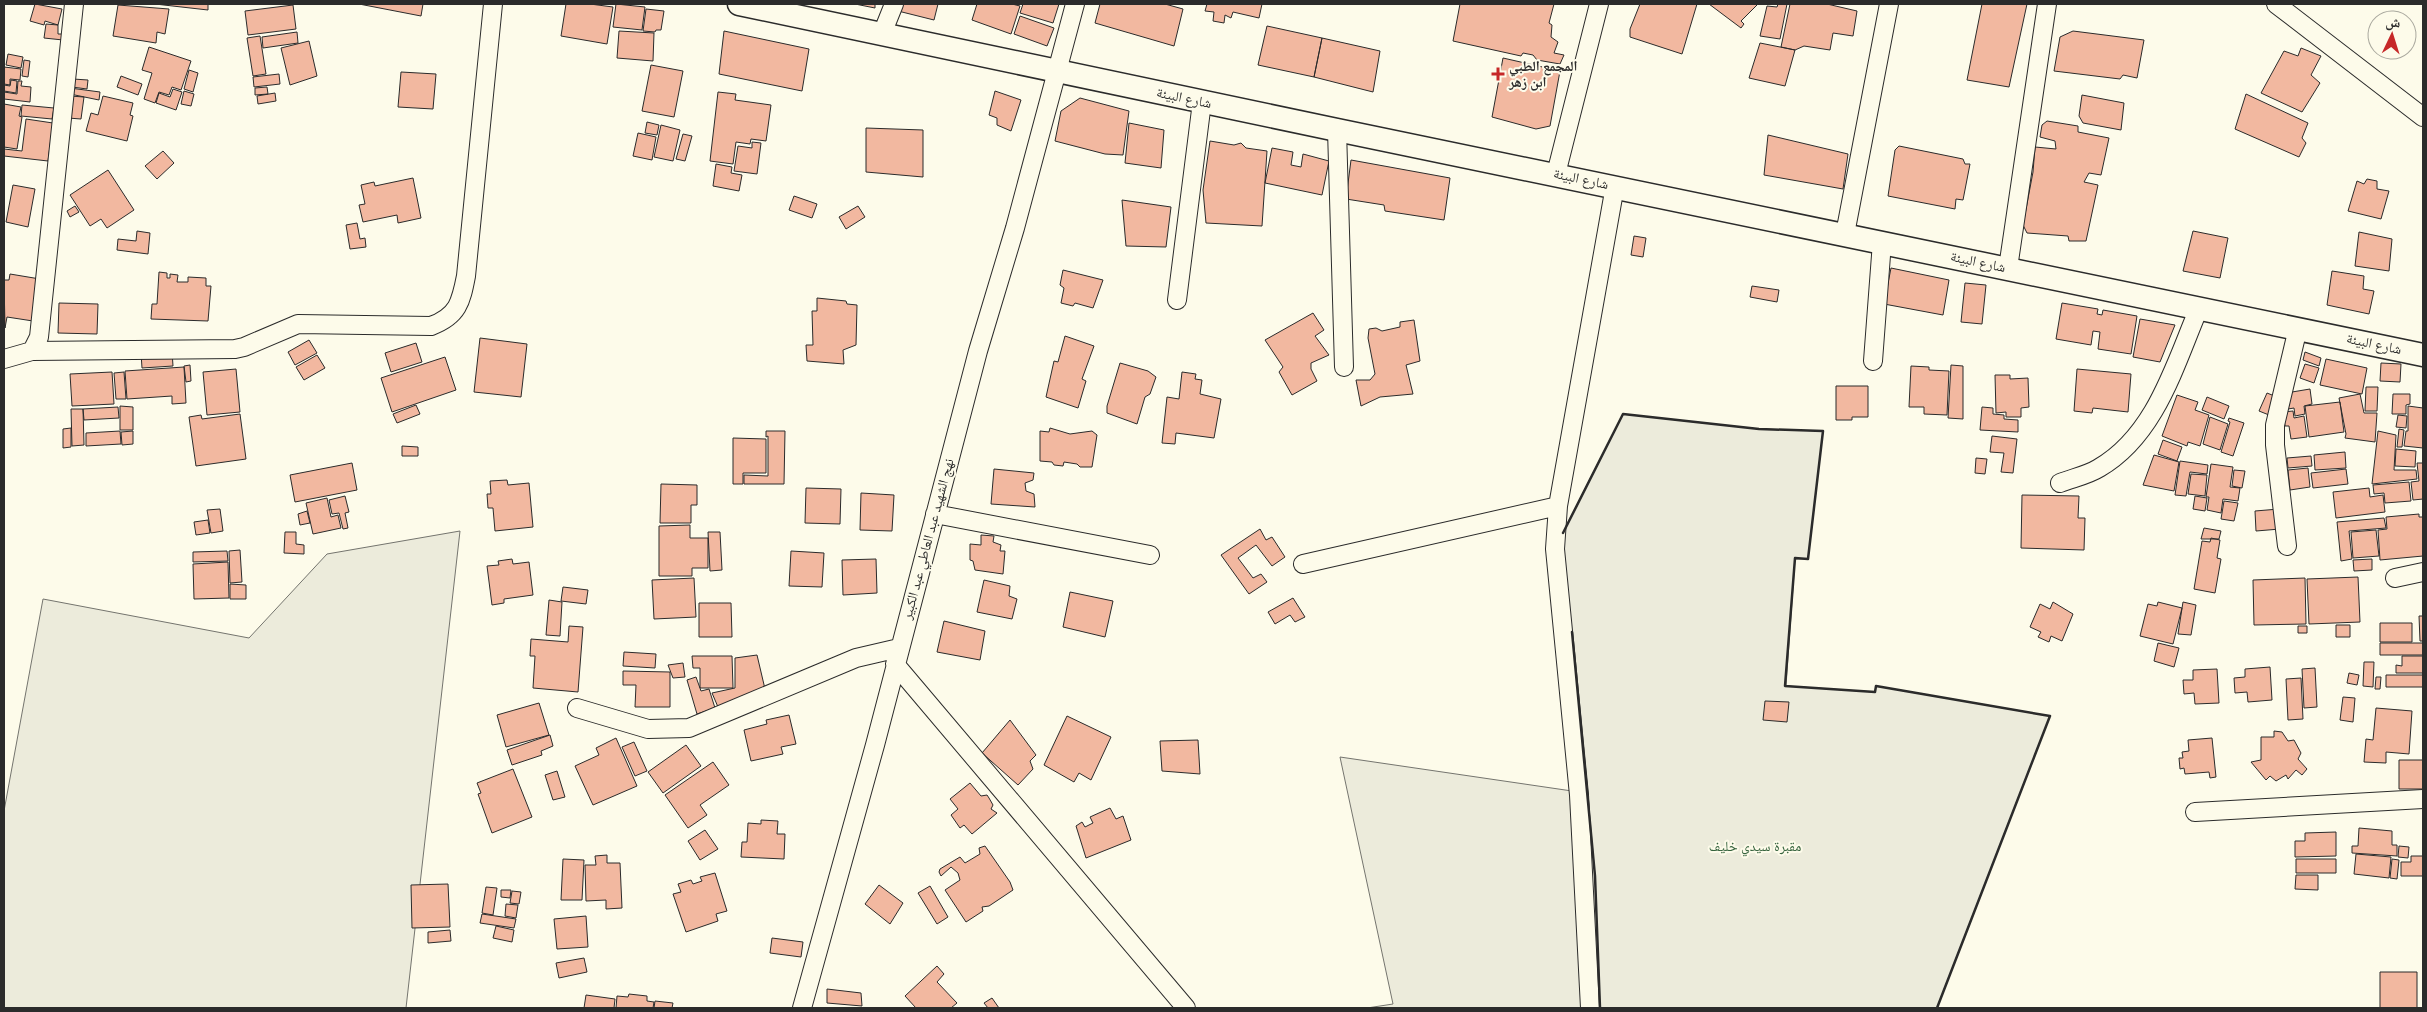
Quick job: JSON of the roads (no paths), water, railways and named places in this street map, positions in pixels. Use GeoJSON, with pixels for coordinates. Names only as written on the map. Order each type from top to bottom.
{"type":"FeatureCollection","features":[{"type":"Feature","properties":{"kind":"street"},"geometry":{"type":"LineString","coordinates":[[32,351],[40,329],[74,4]]}},
{"type":"Feature","properties":{"kind":"street"},"geometry":{"type":"LineString","coordinates":[[4,358],[32,351],[235,349],[244,348],[298,324],[430,326],[444,321],[458,306],[466,276],[493,4]]}},
{"type":"Feature","properties":{"kind":"street","name":"شارع البيئة"},"geometry":{"type":"LineString","coordinates":[[739,4],[2423,355]]}},
{"type":"Feature","properties":{"kind":"street"},"geometry":{"type":"LineString","coordinates":[[882,34],[894,4]]}},
{"type":"Feature","properties":{"kind":"street","name":"نهج الشهيد عبد العاطي عبد الكبير"},"geometry":{"type":"LineString","coordinates":[[802,1008],[1075,4]]}},
{"type":"Feature","properties":{"kind":"street"},"geometry":{"type":"LineString","coordinates":[[1556,174],[1598,4]]}},
{"type":"Feature","properties":{"kind":"street"},"geometry":{"type":"LineString","coordinates":[[1845,234],[1889,4]]}},
{"type":"Feature","properties":{"kind":"street"},"geometry":{"type":"LineString","coordinates":[[2008,268],[2047,4]]}},
{"type":"Feature","properties":{"kind":"street"},"geometry":{"type":"LineString","coordinates":[[2276,4],[2423,117]]}},
{"type":"Feature","properties":{"kind":"street"},"geometry":{"type":"LineString","coordinates":[[1176,300],[1202,102]]}},
{"type":"Feature","properties":{"kind":"street"},"geometry":{"type":"LineString","coordinates":[[1337,130],[1344,367]]}},
{"type":"Feature","properties":{"kind":"street"},"geometry":{"type":"LineString","coordinates":[[1590,1008],[1579,795],[1555,548],[1558,506],[1615,186]]}},
{"type":"Feature","properties":{"kind":"street"},"geometry":{"type":"LineString","coordinates":[[1873,361],[1882,242]]}},
{"type":"Feature","properties":{"kind":"street"},"geometry":{"type":"LineString","coordinates":[[2060,483],[2099,468],[2125,449],[2144,426],[2159,402],[2199,308]]}},
{"type":"Feature","properties":{"kind":"street"},"geometry":{"type":"LineString","coordinates":[[2287,546],[2275,445],[2275,425],[2298,328]]}},
{"type":"Feature","properties":{"kind":"street"},"geometry":{"type":"LineString","coordinates":[[1303,564],[1558,506]]}},
{"type":"Feature","properties":{"kind":"street"},"geometry":{"type":"LineString","coordinates":[[935,514],[1150,555]]}},
{"type":"Feature","properties":{"kind":"street"},"geometry":{"type":"LineString","coordinates":[[2395,578],[2423,572]]}},
{"type":"Feature","properties":{"kind":"street"},"geometry":{"type":"LineString","coordinates":[[577,708],[648,729],[689,728],[856,658],[897,656],[1186,1008]]}},
{"type":"Feature","properties":{"kind":"street"},"geometry":{"type":"LineString","coordinates":[[2195,812],[2423,799]]}},
{"type":"Feature","properties":{"kind":"place","name":"المجمع الطبي ابن زهر"},"geometry":{"type":"Point","coordinates":[1498,74]}},
{"type":"Feature","properties":{"kind":"park label","name":"مقبرة سيدي خليف"},"geometry":{"type":"Point","coordinates":[1755,846]}}]}
